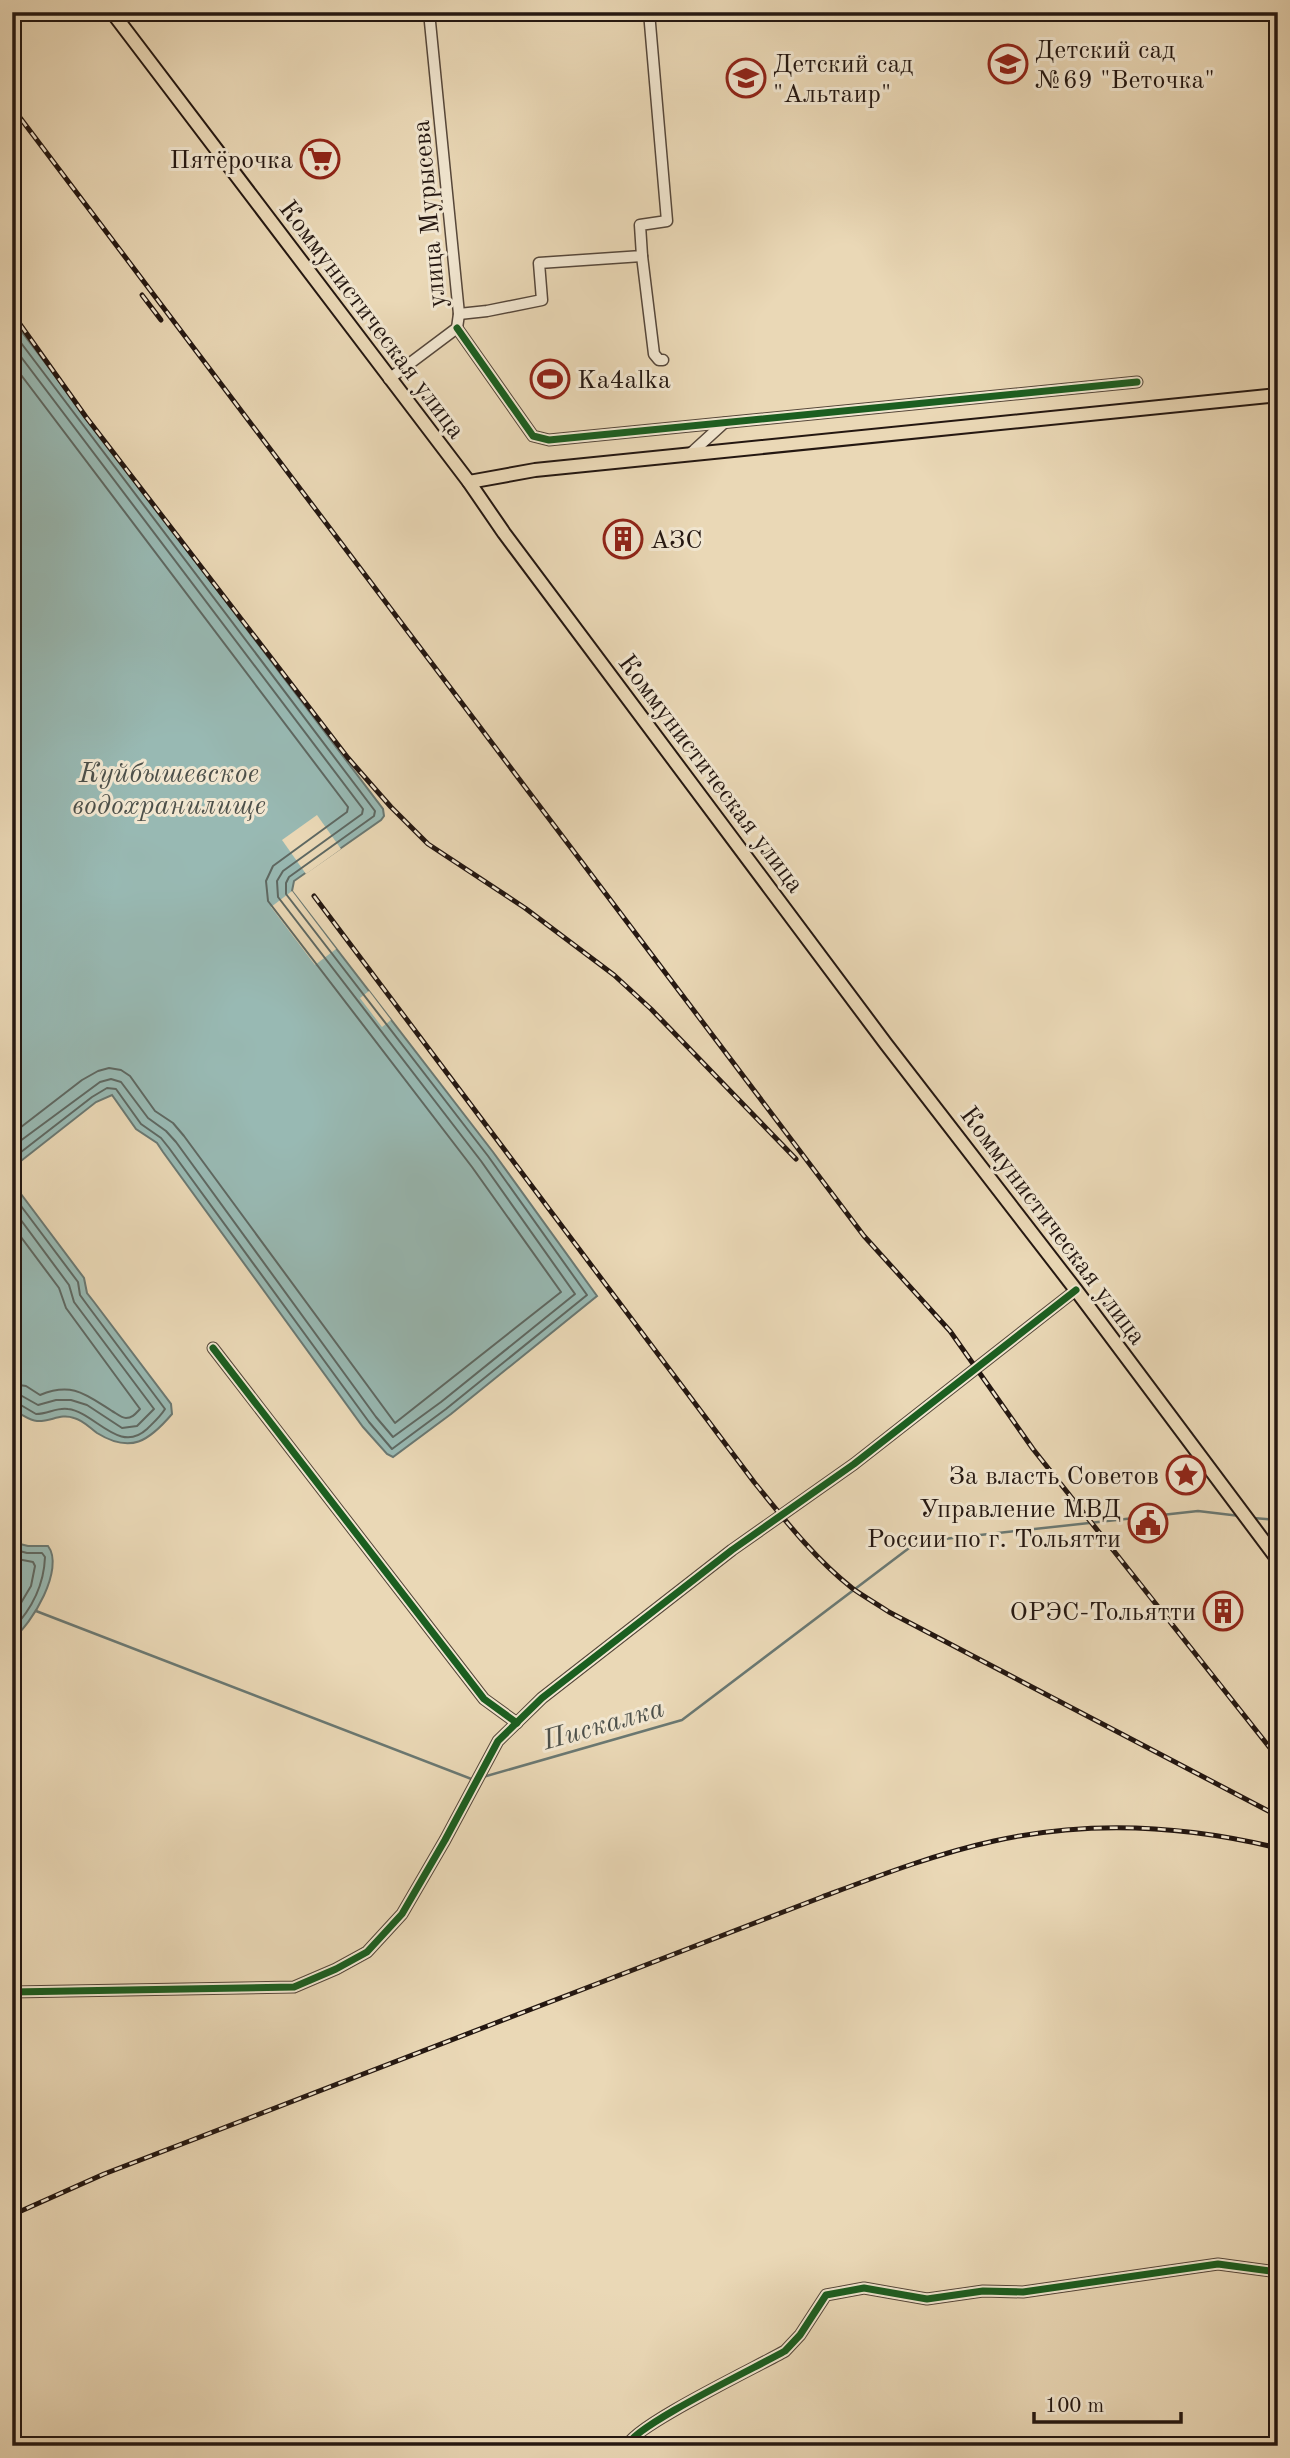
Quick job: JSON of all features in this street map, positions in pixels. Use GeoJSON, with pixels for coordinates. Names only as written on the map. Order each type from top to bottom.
{"type":"FeatureCollection","features":[{"type":"Feature","properties":{"kind":"main road","name":"Коммунистическая улица"},"geometry":{"type":"LineString","coordinates":[[112,12],[470,482],[504,533],[886,1044],[1076,1290],[1278,1560]]}},
{"type":"Feature","properties":{"kind":"main road"},"geometry":{"type":"LineString","coordinates":[[470,482],[535,470],[1278,395]]}},
{"type":"Feature","properties":{"kind":"street","name":"улица Мурысева"},"geometry":{"type":"LineString","coordinates":[[389,379],[457,328],[459,314],[429,12]]}},
{"type":"Feature","properties":{"kind":"street"},"geometry":{"type":"LineString","coordinates":[[649,12],[667,221],[640,225],[654,354],[659,360],[663,360]]}},
{"type":"Feature","properties":{"kind":"street"},"geometry":{"type":"LineString","coordinates":[[459,314],[542,300],[539,263],[642,256]]}},
{"type":"Feature","properties":{"kind":"street"},"geometry":{"type":"LineString","coordinates":[[457,328],[533,436],[550,440],[1137,382]]}},
{"type":"Feature","properties":{"kind":"street"},"geometry":{"type":"LineString","coordinates":[[690,454],[724,423]]}},
{"type":"Feature","properties":{"kind":"street"},"geometry":{"type":"LineString","coordinates":[[12,1992],[294,1987],[367,1952],[402,1914],[498,1741],[542,1698],[722,1559],[854,1464],[1076,1290]]}},
{"type":"Feature","properties":{"kind":"street"},"geometry":{"type":"LineString","coordinates":[[213,1348],[484,1699],[517,1723]]}},
{"type":"Feature","properties":{"kind":"street"},"geometry":{"type":"LineString","coordinates":[[627,2446],[629,2439],[660,2419],[785,2351],[800,2335],[826,2295],[864,2288],[927,2299],[983,2291],[1023,2292],[1218,2263],[1278,2272]]}},
{"type":"Feature","properties":{"kind":"water","name":"Куйбышевское водохранилище"},"geometry":{"type":"Polygon","coordinates":[[[12,319],[383,809],[384,816],[381,820],[294,881],[292,891],[493,1152],[597,1296],[451,1414],[393,1457],[387,1454],[363,1427],[157,1143],[136,1129],[112,1095],[96,1102],[12,1168],[12,319]]]}},
{"type":"Feature","properties":{"kind":"water"},"geometry":{"type":"Polygon","coordinates":[[[12,1182],[84,1278],[87,1293],[171,1404],[172,1414],[139,1442],[120,1443],[109,1439],[74,1418],[64,1416],[37,1421],[12,1411],[12,1182]]]}},
{"type":"Feature","properties":{"kind":"water"},"geometry":{"type":"Polygon","coordinates":[[[12,1542],[28,1546],[48,1546],[52,1556],[52,1568],[44,1596],[37,1609],[12,1639],[12,1542]]]}},
{"type":"Feature","properties":{"kind":"pier"},"geometry":{"type":"Polygon","coordinates":[[[317,815],[341,849],[306,874],[282,840],[317,815]]]}},
{"type":"Feature","properties":{"kind":"pier"},"geometry":{"type":"Polygon","coordinates":[[[292,891],[336,949],[315,965],[271,907],[292,891]]]}},
{"type":"Feature","properties":{"kind":"pier"},"geometry":{"type":"Polygon","coordinates":[[[369,991],[391,1020],[382,1027],[360,998],[369,991]]]}},
{"type":"Feature","properties":{"kind":"waterway","name":"Пискалка"},"geometry":{"type":"LineString","coordinates":[[483,1777],[682,1720],[917,1542],[1198,1511],[1240,1516]]}},
{"type":"Feature","properties":{"kind":"waterway","name":"Пискалка"},"geometry":{"type":"LineString","coordinates":[[1253,1518],[1278,1520]]}},
{"type":"Feature","properties":{"kind":"waterway","name":"Пискалка"},"geometry":{"type":"LineString","coordinates":[[36,1611],[474,1780]]}},
{"type":"Feature","properties":{"kind":"railway"},"geometry":{"type":"LineString","coordinates":[[12,107],[864,1236],[950,1331],[1033,1449],[1278,1758]]}},
{"type":"Feature","properties":{"kind":"railway"},"geometry":{"type":"LineString","coordinates":[[142,295],[161,320]]}},
{"type":"Feature","properties":{"kind":"railway"},"geometry":{"type":"LineString","coordinates":[[12,313],[86,417],[348,758],[391,807],[428,844],[525,908],[614,975],[651,1009],[796,1159]]}},
{"type":"Feature","properties":{"kind":"railway"},"geometry":{"type":"LineString","coordinates":[[314,896],[754,1482],[825,1564],[852,1588],[889,1612],[1278,1816]]}},
{"type":"Feature","properties":{"kind":"railway"},"geometry":{"type":"LineString","coordinates":[[12,2215],[104,2174],[822,1897],[950,1852],[1029,1834],[1100,1828],[1172,1830],[1278,1848]]}},
{"type":"Feature","properties":{"kind":"cycle path"},"geometry":{"type":"LineString","coordinates":[[457,328],[533,436],[549,440],[1137,382]]}},
{"type":"Feature","properties":{"kind":"cycle path"},"geometry":{"type":"LineString","coordinates":[[12,1992],[294,1987],[367,1952],[402,1914],[498,1741],[542,1698],[732,1550],[854,1464],[1076,1290]]}},
{"type":"Feature","properties":{"kind":"cycle path"},"geometry":{"type":"LineString","coordinates":[[213,1348],[484,1699],[517,1723]]}},
{"type":"Feature","properties":{"kind":"cycle path"},"geometry":{"type":"LineString","coordinates":[[627,2446],[634,2437],[673,2411],[785,2351],[800,2335],[826,2295],[864,2288],[927,2299],[983,2291],[1023,2292],[1218,2264],[1278,2272]]}},
{"type":"Feature","properties":{"kind":"place","name":"Детский сад №69 \"Веточка\""},"geometry":{"type":"Point","coordinates":[1008,64]}},
{"type":"Feature","properties":{"kind":"place","name":"Детский сад \"Альтаир\""},"geometry":{"type":"Point","coordinates":[746,78]}},
{"type":"Feature","properties":{"kind":"place","name":"Пятёрочка"},"geometry":{"type":"Point","coordinates":[320,159]}},
{"type":"Feature","properties":{"kind":"place","name":"Ka4alka"},"geometry":{"type":"Point","coordinates":[550,379]}},
{"type":"Feature","properties":{"kind":"place","name":"АЗС"},"geometry":{"type":"Point","coordinates":[623,539]}},
{"type":"Feature","properties":{"kind":"place","name":"За власть Советов"},"geometry":{"type":"Point","coordinates":[1186,1475]}},
{"type":"Feature","properties":{"kind":"place","name":"Управление МВД России по г. Тольятти"},"geometry":{"type":"Point","coordinates":[1148,1523]}},
{"type":"Feature","properties":{"kind":"place","name":"ОРЭС-Тольятти"},"geometry":{"type":"Point","coordinates":[1223,1611]}}]}
